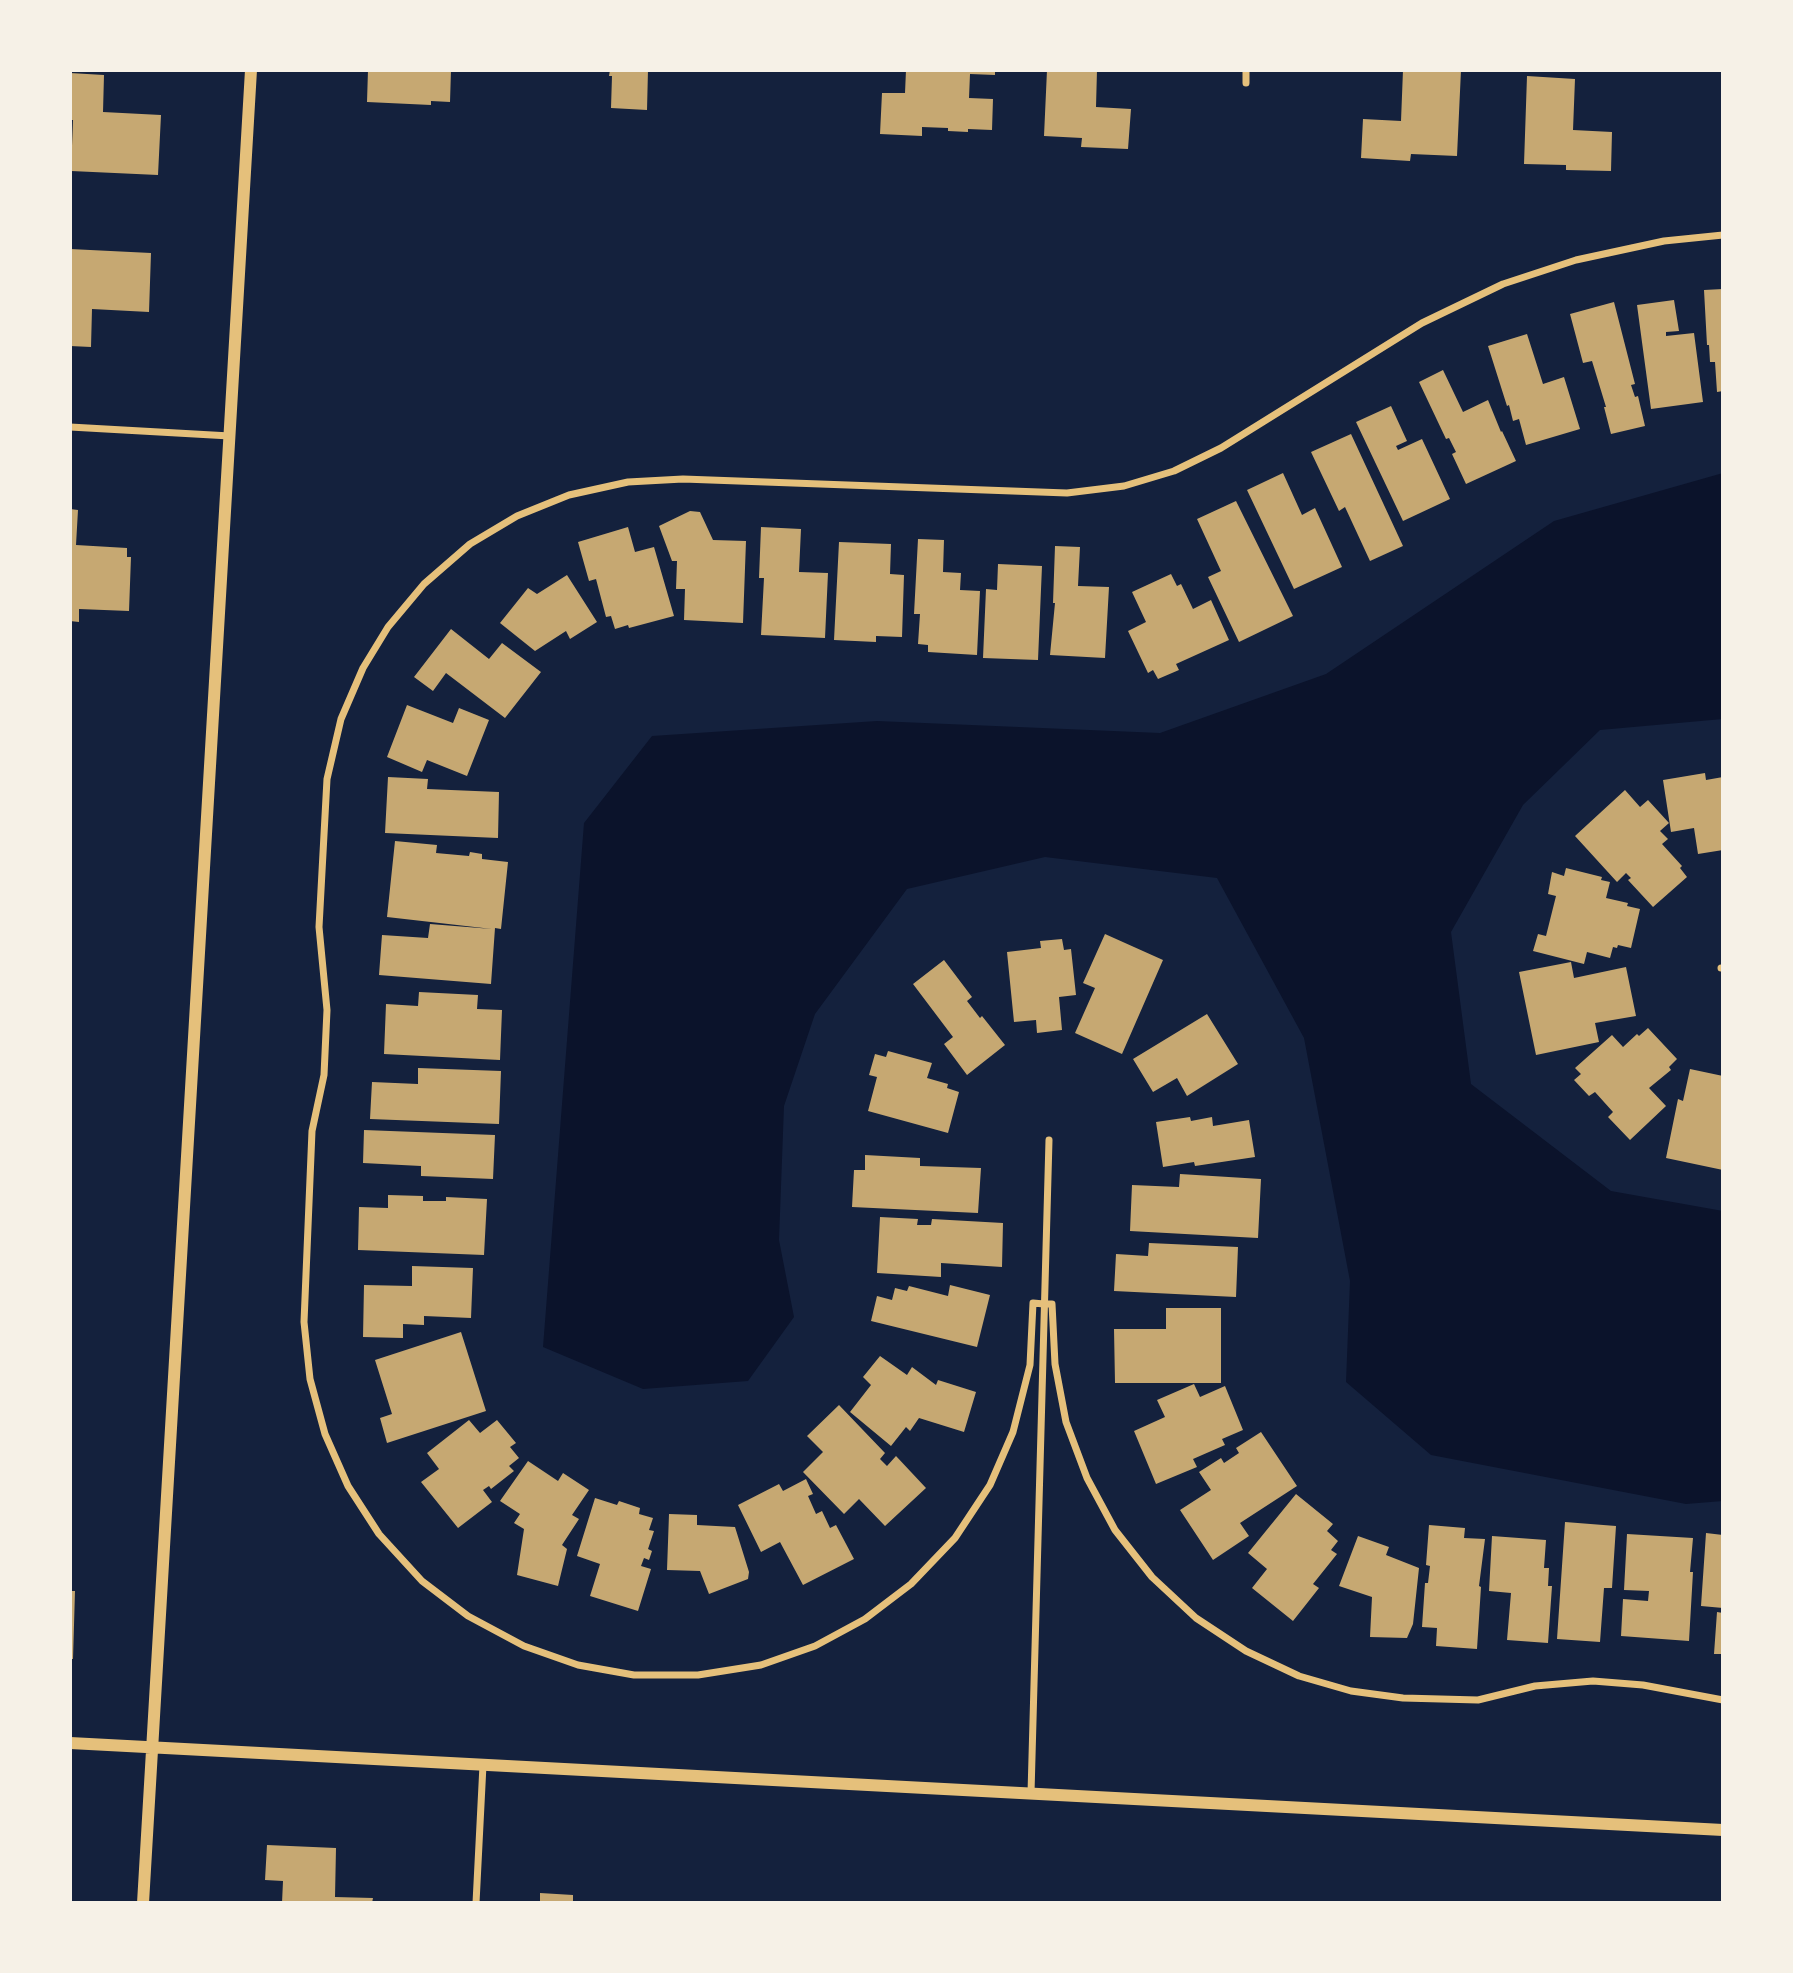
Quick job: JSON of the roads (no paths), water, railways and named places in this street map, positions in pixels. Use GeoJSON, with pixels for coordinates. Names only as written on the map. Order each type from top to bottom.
{"type":"FeatureCollection","features":[{"type":"Feature","properties":{"kind":"street"},"geometry":{"type":"LineString","coordinates":[[143,1903],[251,70]]}},
{"type":"Feature","properties":{"kind":"street"},"geometry":{"type":"LineString","coordinates":[[1246,70],[1246,83]]}},
{"type":"Feature","properties":{"kind":"street"},"geometry":{"type":"LineString","coordinates":[[1723,235],[1664,241],[1576,260],[1503,284],[1422,323],[1221,448],[1174,471],[1124,486],[1067,493],[683,479],[628,482],[569,495],[517,516],[470,544],[424,584],[388,627],[363,668],[341,719],[327,779],[319,927],[327,1010],[324,1075],[312,1131],[304,1322],[310,1379],[325,1434],[348,1486],[380,1534],[422,1581],[468,1616],[524,1646],[578,1665],[634,1675],[698,1675],[761,1665],[815,1646],[865,1619],[911,1584],[955,1538],[990,1485],[1013,1432],[1030,1365],[1033,1303],[1052,1304],[1055,1364],[1066,1422],[1087,1478],[1115,1530],[1152,1577],[1196,1618],[1246,1651],[1299,1676],[1350,1691],[1403,1698],[1478,1700],[1535,1686],[1593,1681],[1643,1685],[1723,1700]]}},
{"type":"Feature","properties":{"kind":"street"},"geometry":{"type":"LineString","coordinates":[[70,427],[230,436]]}},
{"type":"Feature","properties":{"kind":"street"},"geometry":{"type":"LineString","coordinates":[[1031,1793],[1049,1140]]}},
{"type":"Feature","properties":{"kind":"street"},"geometry":{"type":"LineString","coordinates":[[70,1743],[1723,1830]]}},
{"type":"Feature","properties":{"kind":"street"},"geometry":{"type":"LineString","coordinates":[[476,1903],[484,1765]]}},
{"type":"Feature","properties":{"kind":"water"},"geometry":{"type":"Polygon","coordinates":[[[1723,473],[1723,719],[1600,730],[1523,805],[1451,932],[1471,1084],[1611,1191],[1723,1211],[1723,1501],[1686,1504],[1431,1455],[1346,1382],[1350,1281],[1304,1038],[1217,878],[1045,857],[907,889],[815,1014],[784,1106],[779,1240],[794,1317],[748,1381],[643,1389],[543,1347],[584,823],[652,736],[877,721],[1160,733],[1326,674],[1554,521],[1723,473]]]}}]}
